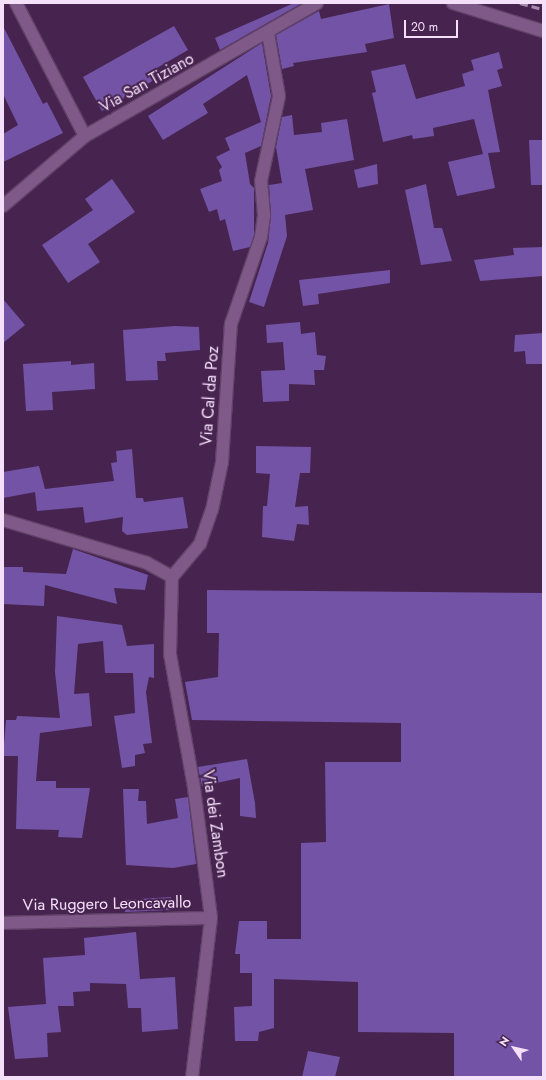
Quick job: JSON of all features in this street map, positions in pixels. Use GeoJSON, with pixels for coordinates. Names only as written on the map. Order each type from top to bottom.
{"type":"FeatureCollection","features":[{"type":"Feature","properties":{"kind":"street"},"geometry":{"type":"LineString","coordinates":[[16,3],[85,136]]}},
{"type":"Feature","properties":{"kind":"street","name":"Via San Tiziano"},"geometry":{"type":"LineString","coordinates":[[3,206],[85,136],[268,33],[317,3]]}},
{"type":"Feature","properties":{"kind":"street"},"geometry":{"type":"LineString","coordinates":[[453,3],[543,31]]}},
{"type":"Feature","properties":{"kind":"street","name":"Via Cal da Poz"},"geometry":{"type":"LineString","coordinates":[[172,577],[192,556],[206,531],[222,462],[231,324],[261,238],[264,215],[261,181],[279,96],[268,33]]}},
{"type":"Feature","properties":{"kind":"street"},"geometry":{"type":"LineString","coordinates":[[3,520],[147,563],[172,577]]}},
{"type":"Feature","properties":{"kind":"street","name":"Via dei Zambon"},"geometry":{"type":"LineString","coordinates":[[172,577],[170,647],[211,918],[192,1077]]}},
{"type":"Feature","properties":{"kind":"street","name":"Via Ruggero Leoncavallo"},"geometry":{"type":"LineString","coordinates":[[3,923],[211,918]]}},
{"type":"Feature","properties":{"kind":"building"},"geometry":{"type":"Polygon","coordinates":[[[294,3],[302,3],[220,50],[215,38],[294,3]]]}},
{"type":"Feature","properties":{"kind":"building"},"geometry":{"type":"Polygon","coordinates":[[[389,4],[394,38],[365,44],[367,52],[293,63],[294,66],[282,69],[276,35],[319,11],[321,19],[389,4]]]}},
{"type":"Feature","properties":{"kind":"building"},"geometry":{"type":"Polygon","coordinates":[[[3,26],[43,104],[47,102],[63,133],[3,162],[3,134],[18,125],[3,94],[3,26]]]}},
{"type":"Feature","properties":{"kind":"building"},"geometry":{"type":"Polygon","coordinates":[[[174,26],[188,50],[150,72],[154,80],[102,111],[83,77],[174,26]]]}},
{"type":"Feature","properties":{"kind":"building"},"geometry":{"type":"Polygon","coordinates":[[[262,43],[271,96],[261,146],[245,153],[250,184],[254,188],[254,235],[250,247],[233,251],[225,219],[220,221],[217,209],[209,212],[200,189],[222,181],[219,170],[222,167],[216,157],[230,150],[225,138],[261,122],[247,75],[203,104],[208,113],[163,140],[148,116],[262,43]]]}},
{"type":"Feature","properties":{"kind":"building"},"geometry":{"type":"Polygon","coordinates":[[[499,52],[503,68],[497,70],[502,86],[488,90],[500,152],[488,153],[495,188],[457,196],[448,162],[483,154],[474,119],[433,128],[434,136],[413,139],[412,135],[383,142],[372,93],[376,92],[371,71],[405,64],[416,99],[465,86],[462,74],[474,70],[471,60],[499,52]]]}},
{"type":"Feature","properties":{"kind":"building"},"geometry":{"type":"Polygon","coordinates":[[[292,115],[294,135],[322,132],[321,123],[347,119],[354,160],[305,169],[313,210],[285,215],[287,236],[264,307],[249,302],[268,243],[271,215],[269,185],[282,183],[276,147],[282,117],[292,115]]]}},
{"type":"Feature","properties":{"kind":"building"},"geometry":{"type":"Polygon","coordinates":[[[529,140],[543,140],[543,185],[531,185],[529,140]]]}},
{"type":"Feature","properties":{"kind":"building"},"geometry":{"type":"Polygon","coordinates":[[[377,164],[378,184],[358,188],[354,170],[377,164]]]}},
{"type":"Feature","properties":{"kind":"building"},"geometry":{"type":"Polygon","coordinates":[[[112,179],[135,212],[88,244],[100,262],[68,283],[42,245],[93,210],[85,199],[112,179]]]}},
{"type":"Feature","properties":{"kind":"building"},"geometry":{"type":"Polygon","coordinates":[[[426,184],[434,228],[442,228],[452,261],[421,265],[405,190],[426,184]]]}},
{"type":"Feature","properties":{"kind":"building"},"geometry":{"type":"Polygon","coordinates":[[[543,247],[543,276],[480,281],[474,260],[514,255],[513,248],[543,247]]]}},
{"type":"Feature","properties":{"kind":"building"},"geometry":{"type":"Polygon","coordinates":[[[390,270],[390,283],[318,294],[319,304],[303,306],[299,280],[390,270]]]}},
{"type":"Feature","properties":{"kind":"building"},"geometry":{"type":"Polygon","coordinates":[[[3,299],[25,325],[3,343],[3,299]]]}},
{"type":"Feature","properties":{"kind":"building"},"geometry":{"type":"Polygon","coordinates":[[[300,322],[301,334],[315,332],[317,355],[326,356],[324,370],[314,370],[315,385],[289,384],[289,401],[263,402],[261,371],[285,370],[283,342],[267,343],[266,325],[300,322]]]}},
{"type":"Feature","properties":{"kind":"building"},"geometry":{"type":"Polygon","coordinates":[[[175,326],[199,327],[200,350],[165,353],[166,361],[157,361],[158,380],[126,381],[123,330],[175,326]]]}},
{"type":"Feature","properties":{"kind":"building"},"geometry":{"type":"Polygon","coordinates":[[[543,333],[543,364],[526,364],[525,351],[514,352],[515,335],[543,333]]]}},
{"type":"Feature","properties":{"kind":"building"},"geometry":{"type":"Polygon","coordinates":[[[71,361],[71,365],[94,363],[95,389],[52,392],[53,410],[26,411],[23,364],[71,361]]]}},
{"type":"Feature","properties":{"kind":"building"},"geometry":{"type":"Polygon","coordinates":[[[256,446],[311,447],[310,473],[300,473],[295,507],[308,506],[309,525],[297,524],[294,541],[262,537],[263,506],[267,506],[270,474],[256,473],[256,446]]]}},
{"type":"Feature","properties":{"kind":"building"},"geometry":{"type":"Polygon","coordinates":[[[132,449],[136,498],[143,498],[144,502],[183,497],[188,528],[127,535],[122,531],[123,517],[85,523],[83,507],[37,511],[35,492],[3,498],[3,472],[39,466],[45,489],[114,481],[111,463],[117,462],[116,451],[132,449]]]}},
{"type":"Feature","properties":{"kind":"building"},"geometry":{"type":"Polygon","coordinates":[[[73,549],[148,575],[145,590],[114,588],[117,604],[45,585],[44,606],[3,604],[3,567],[23,567],[23,572],[66,574],[73,549]]]}},
{"type":"Feature","properties":{"kind":"building"},"geometry":{"type":"Polygon","coordinates":[[[207,590],[543,593],[543,1077],[454,1077],[454,1033],[358,1032],[358,982],[274,979],[274,1028],[259,1032],[258,1041],[235,1041],[234,1007],[252,1006],[252,973],[240,973],[240,954],[235,954],[239,921],[267,921],[267,939],[301,939],[301,843],[326,842],[325,762],[401,762],[401,723],[192,720],[185,682],[218,677],[219,633],[207,633],[207,590]]]}},
{"type":"Feature","properties":{"kind":"building"},"geometry":{"type":"Polygon","coordinates":[[[57,616],[122,625],[127,646],[154,644],[154,678],[149,677],[146,692],[152,743],[143,744],[145,753],[135,755],[135,766],[122,768],[114,716],[135,713],[133,673],[105,673],[103,641],[78,644],[74,694],[89,693],[92,726],[40,733],[36,781],[56,781],[56,788],[90,788],[82,838],[58,837],[59,830],[16,829],[18,756],[3,756],[6,720],[16,720],[17,716],[60,718],[55,672],[57,616]]]}},
{"type":"Feature","properties":{"kind":"building"},"geometry":{"type":"Polygon","coordinates":[[[247,759],[255,803],[256,818],[240,816],[240,778],[202,786],[198,767],[247,759]]]}},
{"type":"Feature","properties":{"kind":"building"},"geometry":{"type":"Polygon","coordinates":[[[123,789],[139,789],[138,801],[146,801],[147,824],[178,818],[175,799],[188,797],[196,864],[173,868],[126,865],[123,789]]]}},
{"type":"Feature","properties":{"kind":"building"},"geometry":{"type":"Polygon","coordinates":[[[171,897],[171,910],[125,912],[124,900],[171,897]]]}},
{"type":"Feature","properties":{"kind":"building"},"geometry":{"type":"Polygon","coordinates":[[[136,932],[140,979],[175,977],[178,1029],[142,1032],[141,1008],[128,1008],[126,984],[90,983],[90,991],[73,992],[74,1006],[58,1006],[61,1032],[47,1033],[48,1057],[15,1059],[8,1007],[46,1004],[43,958],[85,955],[84,938],[136,932]]]}},
{"type":"Feature","properties":{"kind":"building"},"geometry":{"type":"Polygon","coordinates":[[[308,1051],[340,1057],[335,1077],[302,1077],[308,1051]]]}},
{"type":"Feature","properties":{"kind":"railway"},"geometry":{"type":"LineString","coordinates":[[520,3],[543,9]]}}]}
